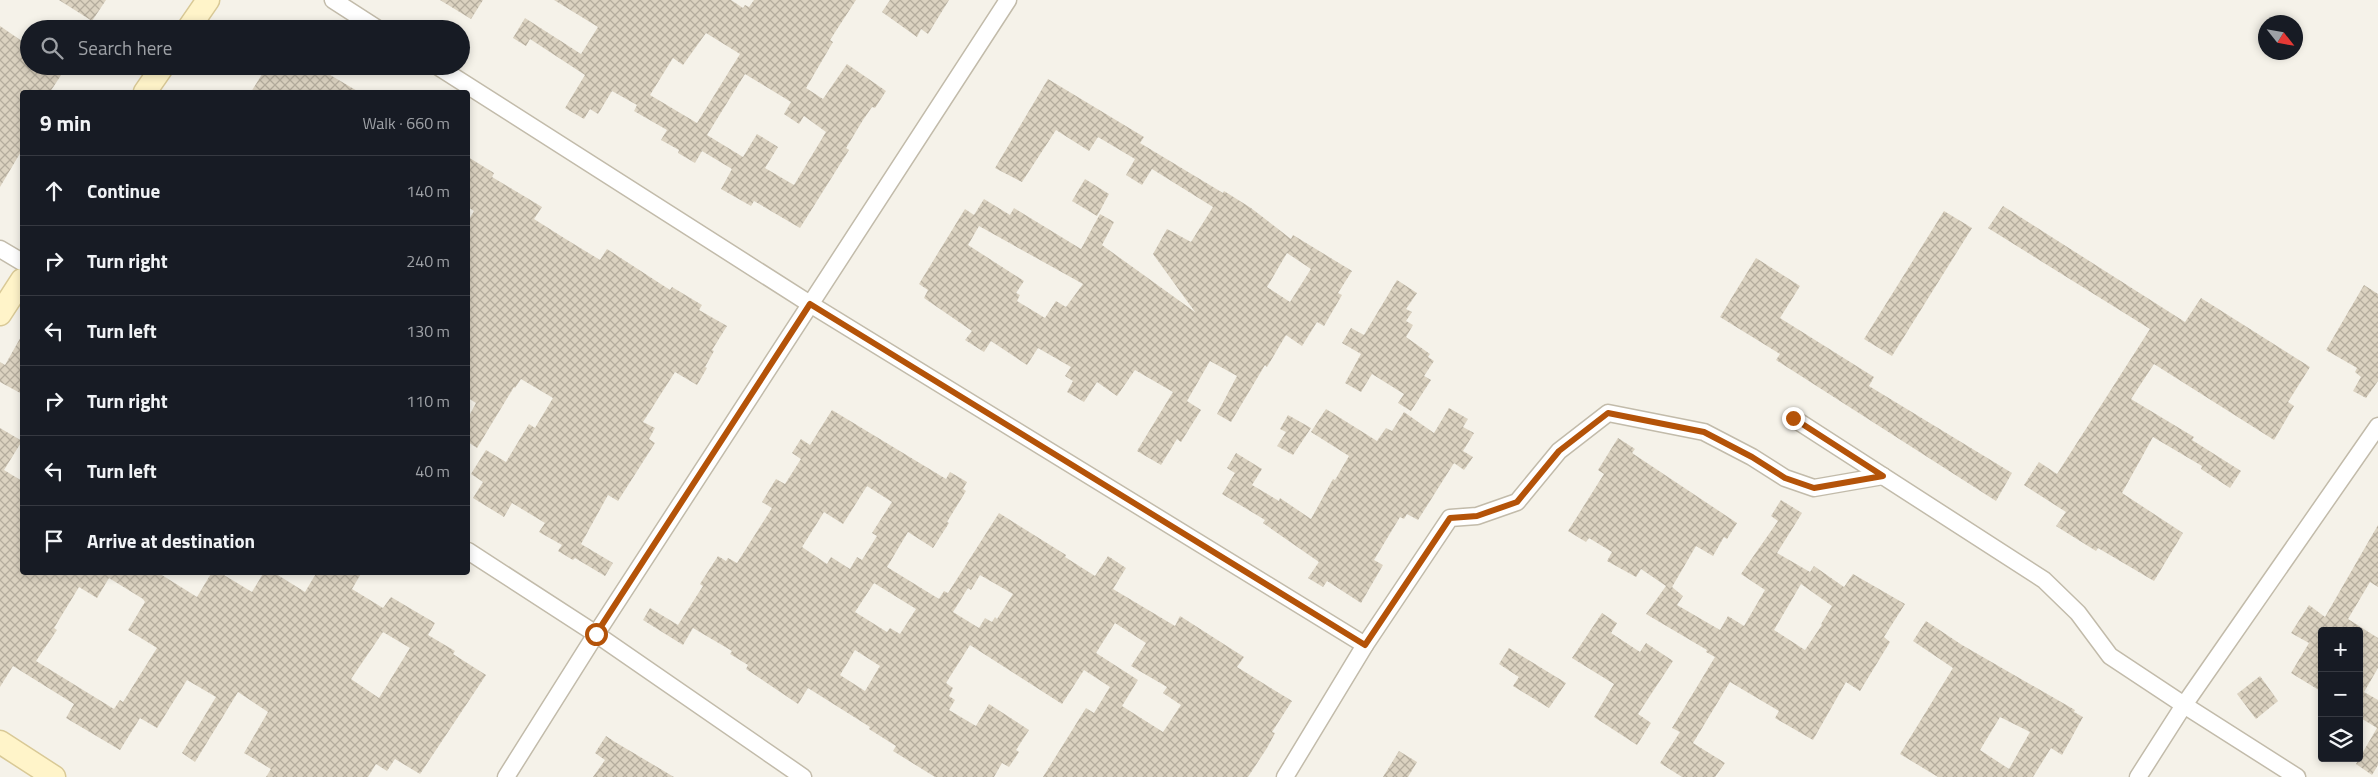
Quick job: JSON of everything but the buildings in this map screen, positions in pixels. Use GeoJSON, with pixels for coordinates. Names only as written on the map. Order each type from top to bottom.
{"type":"FeatureCollection","features":[{"type":"Feature","properties":{"kind":"street"},"geometry":{"type":"LineString","coordinates":[[194,20],[208,0]]}},
{"type":"Feature","properties":{"kind":"street"},"geometry":{"type":"LineString","coordinates":[[333,0],[364,20]]}},
{"type":"Feature","properties":{"kind":"street"},"geometry":{"type":"LineString","coordinates":[[506,777],[596,634],[1008,0]]}},
{"type":"Feature","properties":{"kind":"street"},"geometry":{"type":"LineString","coordinates":[[146,90],[157,75]]}},
{"type":"Feature","properties":{"kind":"street"},"geometry":{"type":"LineString","coordinates":[[451,75],[810,304],[1365,645]]}},
{"type":"Feature","properties":{"kind":"street"},"geometry":{"type":"LineString","coordinates":[[0,249],[20,261]]}},
{"type":"Feature","properties":{"kind":"street"},"geometry":{"type":"LineString","coordinates":[[0,314],[20,283]]}},
{"type":"Feature","properties":{"kind":"street"},"geometry":{"type":"LineString","coordinates":[[1285,777],[1365,645],[1450,518],[1477,516],[1517,502],[1559,451],[1608,413],[1704,432],[1752,457],[1785,478],[1814,488],[1883,476]]}},
{"type":"Feature","properties":{"kind":"street"},"geometry":{"type":"LineString","coordinates":[[1793,418],[2044,580],[2078,613],[2110,656],[2184,706],[2297,777]]}},
{"type":"Feature","properties":{"kind":"street"},"geometry":{"type":"LineString","coordinates":[[2138,777],[2184,706],[2378,426]]}},
{"type":"Feature","properties":{"kind":"street"},"geometry":{"type":"LineString","coordinates":[[470,552],[596,634],[803,777]]}},
{"type":"Feature","properties":{"kind":"street"},"geometry":{"type":"LineString","coordinates":[[0,742],[54,777]]}},
{"type":"Feature","properties":{"kind":"route"},"geometry":{"type":"LineString","coordinates":[[596,634],[810,304],[1365,645],[1450,518],[1477,516],[1517,502],[1559,451],[1608,413],[1704,432],[1752,457],[1785,478],[1814,488],[1883,476],[1793,418]]}}]}
